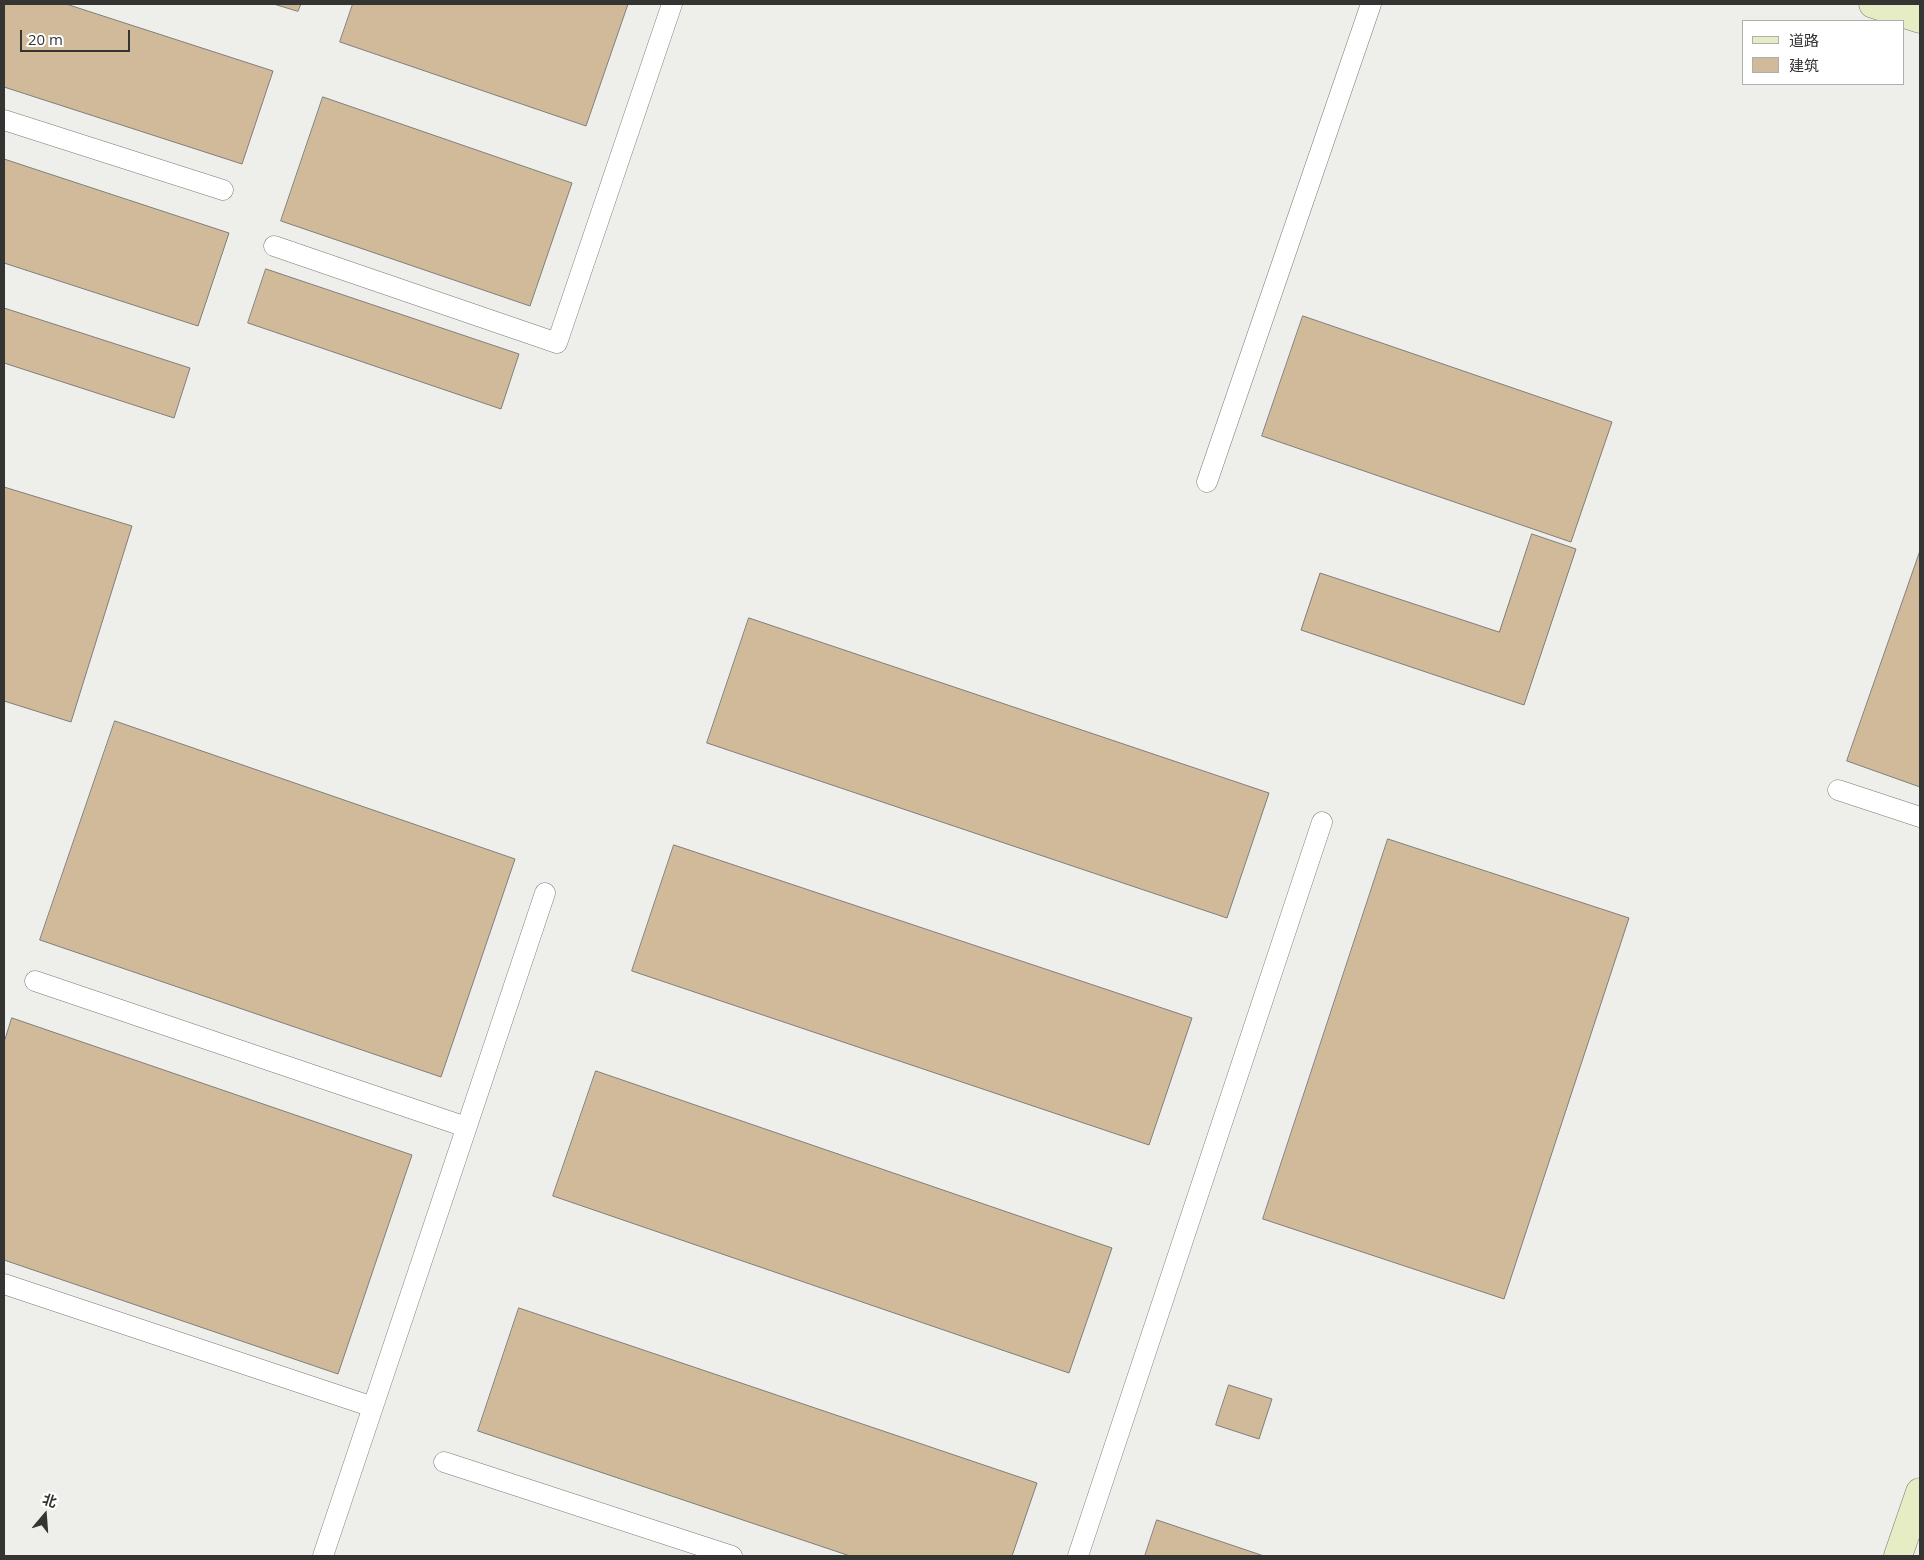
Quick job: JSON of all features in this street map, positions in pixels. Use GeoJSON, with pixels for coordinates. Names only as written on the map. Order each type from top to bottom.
{"type":"FeatureCollection","features":[{"type":"Feature","properties":{"kind":"main road"},"geometry":{"type":"LineString","coordinates":[[1873,4],[1920,19]]}},
{"type":"Feature","properties":{"kind":"main road"},"geometry":{"type":"LineString","coordinates":[[1898,1556],[1920,1492]]}},
{"type":"Feature","properties":{"kind":"lane"},"geometry":{"type":"LineString","coordinates":[[274,246],[557,343],[672,4]]}},
{"type":"Feature","properties":{"kind":"lane"},"geometry":{"type":"LineString","coordinates":[[1207,482],[1371,4]]}},
{"type":"Feature","properties":{"kind":"lane"},"geometry":{"type":"LineString","coordinates":[[4,120],[224,190]]}},
{"type":"Feature","properties":{"kind":"lane"},"geometry":{"type":"LineString","coordinates":[[1838,790],[1920,817]]}},
{"type":"Feature","properties":{"kind":"lane"},"geometry":{"type":"LineString","coordinates":[[1078,1556],[1322,822]]}},
{"type":"Feature","properties":{"kind":"lane"},"geometry":{"type":"LineString","coordinates":[[323,1556],[544,893]]}},
{"type":"Feature","properties":{"kind":"lane"},"geometry":{"type":"LineString","coordinates":[[35,981],[466,1127]]}},
{"type":"Feature","properties":{"kind":"lane"},"geometry":{"type":"LineString","coordinates":[[4,1284],[373,1407]]}},
{"type":"Feature","properties":{"kind":"lane"},"geometry":{"type":"LineString","coordinates":[[444,1462],[732,1556]]}},
{"type":"Feature","properties":{"kind":"building"},"geometry":{"type":"Polygon","coordinates":[[[4,4],[66,4],[273,71],[242,164],[4,87],[4,4]]]}},
{"type":"Feature","properties":{"kind":"building"},"geometry":{"type":"Polygon","coordinates":[[[274,4],[301,4],[298,11],[274,4]]]}},
{"type":"Feature","properties":{"kind":"building"},"geometry":{"type":"Polygon","coordinates":[[[353,4],[628,4],[586,126],[340,42],[353,4]]]}},
{"type":"Feature","properties":{"kind":"building"},"geometry":{"type":"Polygon","coordinates":[[[323,97],[572,183],[530,306],[281,221],[323,97]]]}},
{"type":"Feature","properties":{"kind":"building"},"geometry":{"type":"Polygon","coordinates":[[[4,159],[229,233],[198,326],[4,263],[4,159]]]}},
{"type":"Feature","properties":{"kind":"building"},"geometry":{"type":"Polygon","coordinates":[[[266,269],[519,354],[501,409],[248,323],[266,269]]]}},
{"type":"Feature","properties":{"kind":"building"},"geometry":{"type":"Polygon","coordinates":[[[4,308],[190,368],[174,418],[4,363],[4,308]]]}},
{"type":"Feature","properties":{"kind":"building"},"geometry":{"type":"Polygon","coordinates":[[[1303,316],[1612,422],[1571,542],[1262,436],[1303,316]]]}},
{"type":"Feature","properties":{"kind":"building"},"geometry":{"type":"Polygon","coordinates":[[[4,487],[132,526],[71,722],[4,701],[4,487]]]}},
{"type":"Feature","properties":{"kind":"building"},"geometry":{"type":"Polygon","coordinates":[[[1532,534],[1576,549],[1524,705],[1301,630],[1320,573],[1499,632],[1532,534]]]}},
{"type":"Feature","properties":{"kind":"building"},"geometry":{"type":"Polygon","coordinates":[[[1920,551],[1920,787],[1847,761],[1920,551]]]}},
{"type":"Feature","properties":{"kind":"building"},"geometry":{"type":"Polygon","coordinates":[[[749,618],[1269,793],[1227,918],[707,743],[749,618]]]}},
{"type":"Feature","properties":{"kind":"building"},"geometry":{"type":"Polygon","coordinates":[[[115,721],[515,859],[441,1077],[40,940],[115,721]]]}},
{"type":"Feature","properties":{"kind":"building"},"geometry":{"type":"Polygon","coordinates":[[[1388,839],[1629,918],[1504,1299],[1263,1219],[1388,839]]]}},
{"type":"Feature","properties":{"kind":"building"},"geometry":{"type":"Polygon","coordinates":[[[674,845],[1192,1018],[1149,1145],[632,971],[674,845]]]}},
{"type":"Feature","properties":{"kind":"building"},"geometry":{"type":"Polygon","coordinates":[[[12,1018],[412,1155],[338,1374],[4,1260],[4,1043],[12,1018]]]}},
{"type":"Feature","properties":{"kind":"building"},"geometry":{"type":"Polygon","coordinates":[[[596,1071],[1112,1248],[1069,1373],[553,1196],[596,1071]]]}},
{"type":"Feature","properties":{"kind":"building"},"geometry":{"type":"Polygon","coordinates":[[[519,1308],[1037,1483],[1012,1556],[850,1556],[478,1431],[519,1308]]]}},
{"type":"Feature","properties":{"kind":"building"},"geometry":{"type":"Polygon","coordinates":[[[1229,1385],[1272,1399],[1259,1439],[1216,1425],[1229,1385]]]}},
{"type":"Feature","properties":{"kind":"building"},"geometry":{"type":"Polygon","coordinates":[[[1157,1520],[1264,1556],[1145,1556],[1157,1520]]]}}]}
